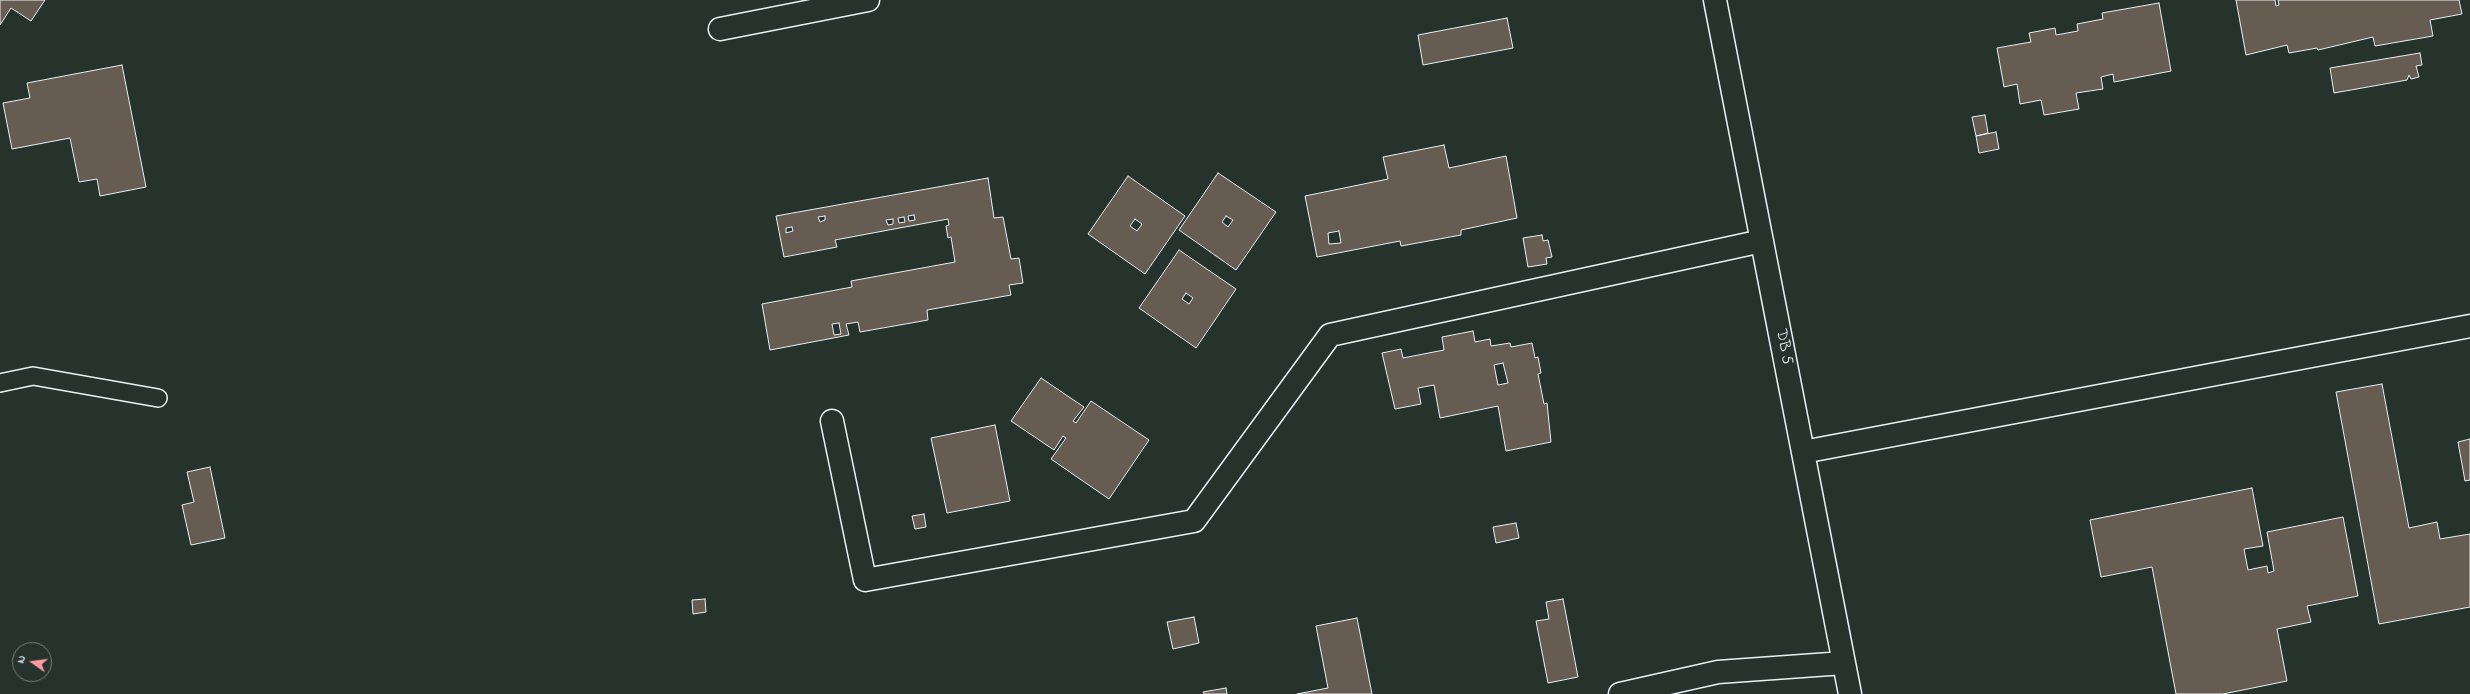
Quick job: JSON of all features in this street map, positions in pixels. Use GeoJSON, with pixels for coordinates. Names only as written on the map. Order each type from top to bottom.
{"type":"FeatureCollection","features":[{"type":"Feature","properties":{"kind":"street"},"geometry":{"type":"LineString","coordinates":[[720,29],[868,0]]}},
{"type":"Feature","properties":{"kind":"street","name":"DB 5"},"geometry":{"type":"LineString","coordinates":[[1720,1],[1762,241],[1850,694]]}},
{"type":"Feature","properties":{"kind":"street"},"geometry":{"type":"LineString","coordinates":[[832,422],[865,580],[1194,521],[1330,335],[1762,241]]}},
{"type":"Feature","properties":{"kind":"street"},"geometry":{"type":"LineString","coordinates":[[1803,452],[2470,326]]}},
{"type":"Feature","properties":{"kind":"street"},"geometry":{"type":"LineString","coordinates":[[1620,694],[1718,672],[1844,663]]}},
{"type":"Feature","properties":{"kind":"lane"},"geometry":{"type":"LineString","coordinates":[[0,383],[33,376],[158,398]]}},
{"type":"Feature","properties":{"kind":"building"},"geometry":{"type":"Polygon","coordinates":[[[0,0],[45,0],[31,21],[11,8],[0,25],[0,0]]]}},
{"type":"Feature","properties":{"kind":"building"},"geometry":{"type":"Polygon","coordinates":[[[2236,0],[2275,0],[2276,6],[2279,5],[2278,0],[2459,0],[2462,14],[2430,20],[2433,36],[2375,46],[2373,37],[2318,50],[2317,48],[2289,53],[2287,45],[2246,55],[2236,0]]]}},
{"type":"Feature","properties":{"kind":"building"},"geometry":{"type":"Polygon","coordinates":[[[2159,3],[2171,71],[2114,82],[2113,74],[2101,77],[2103,89],[2076,93],[2079,109],[2044,115],[2041,100],[2020,104],[2017,84],[2004,87],[1997,48],[2031,42],[2029,33],[2055,28],[2056,35],[2078,31],[2077,24],[2103,19],[2102,13],[2159,3]]]}},
{"type":"Feature","properties":{"kind":"building"},"geometry":{"type":"Polygon","coordinates":[[[1507,18],[1513,48],[1423,65],[1418,35],[1507,18]]]}},
{"type":"Feature","properties":{"kind":"building"},"geometry":{"type":"Polygon","coordinates":[[[2420,53],[2422,65],[2416,66],[2419,77],[2411,79],[2409,75],[2407,80],[2334,93],[2330,68],[2420,53]]]}},
{"type":"Feature","properties":{"kind":"building"},"geometry":{"type":"Polygon","coordinates":[[[122,65],[146,187],[100,196],[97,179],[79,182],[70,138],[12,149],[3,103],[30,98],[27,83],[122,65]]]}},
{"type":"Feature","properties":{"kind":"building"},"geometry":{"type":"Polygon","coordinates":[[[1985,115],[1988,133],[1976,136],[1972,117],[1985,115]]]}},
{"type":"Feature","properties":{"kind":"building"},"geometry":{"type":"Polygon","coordinates":[[[1996,132],[1999,149],[1979,153],[1976,136],[1996,132]]]}},
{"type":"Feature","properties":{"kind":"building"},"geometry":{"type":"Polygon","coordinates":[[[1444,145],[1449,168],[1506,156],[1517,218],[1461,230],[1461,235],[1401,246],[1400,241],[1317,257],[1305,196],[1388,179],[1383,157],[1444,145]],[[1339,231],[1328,233],[1329,244],[1341,243],[1339,231]]]}},
{"type":"Feature","properties":{"kind":"building"},"geometry":{"type":"Polygon","coordinates":[[[1218,173],[1276,212],[1236,270],[1179,230],[1218,173]],[[1226,216],[1222,222],[1228,227],[1233,220],[1226,216]]]}},
{"type":"Feature","properties":{"kind":"building"},"geometry":{"type":"Polygon","coordinates":[[[1128,176],[1185,216],[1145,274],[1088,234],[1128,176]],[[1135,219],[1130,226],[1137,231],[1142,224],[1135,219]]]}},
{"type":"Feature","properties":{"kind":"building"},"geometry":{"type":"Polygon","coordinates":[[[988,178],[994,218],[1003,217],[1011,259],[1019,258],[1023,283],[1009,285],[1011,295],[927,310],[928,320],[860,332],[858,322],[846,324],[849,335],[770,350],[762,304],[852,287],[851,281],[955,262],[951,237],[948,238],[946,226],[949,225],[948,219],[835,240],[837,247],[784,257],[776,216],[988,178]],[[914,215],[908,216],[909,221],[915,220],[914,215]],[[825,216],[818,217],[820,222],[825,220],[825,216]],[[904,217],[898,218],[899,223],[905,222],[904,217]],[[893,219],[886,220],[888,225],[893,224],[893,219]],[[792,227],[786,228],[786,233],[793,231],[792,227]],[[839,323],[832,324],[834,335],[841,334],[839,323]]]}},
{"type":"Feature","properties":{"kind":"building"},"geometry":{"type":"Polygon","coordinates":[[[1542,235],[1543,241],[1548,240],[1552,257],[1546,258],[1547,264],[1528,267],[1523,238],[1542,235]]]}},
{"type":"Feature","properties":{"kind":"building"},"geometry":{"type":"Polygon","coordinates":[[[1179,250],[1236,289],[1196,348],[1139,308],[1179,250]],[[1186,293],[1182,299],[1189,304],[1193,298],[1186,293]]]}},
{"type":"Feature","properties":{"kind":"building"},"geometry":{"type":"Polygon","coordinates":[[[1473,331],[1475,342],[1490,339],[1491,346],[1510,343],[1511,347],[1532,343],[1535,358],[1538,357],[1541,373],[1538,374],[1544,404],[1547,403],[1551,442],[1506,451],[1498,406],[1440,418],[1434,385],[1418,388],[1421,404],[1395,409],[1382,353],[1401,349],[1403,358],[1444,350],[1442,337],[1473,331]],[[1503,363],[1494,365],[1498,385],[1508,383],[1503,363]]]}},
{"type":"Feature","properties":{"kind":"building"},"geometry":{"type":"Polygon","coordinates":[[[1041,378],[1084,407],[1073,421],[1076,423],[1091,401],[1149,440],[1109,499],[1051,459],[1066,438],[1063,436],[1054,450],[1011,421],[1041,378]]]}},
{"type":"Feature","properties":{"kind":"building"},"geometry":{"type":"Polygon","coordinates":[[[2382,384],[2409,528],[2437,522],[2440,539],[2470,534],[2470,607],[2379,624],[2336,392],[2382,384]]]}},
{"type":"Feature","properties":{"kind":"building"},"geometry":{"type":"Polygon","coordinates":[[[995,425],[1010,501],[947,513],[931,438],[995,425]]]}},
{"type":"Feature","properties":{"kind":"building"},"geometry":{"type":"Polygon","coordinates":[[[2470,439],[2470,480],[2465,481],[2458,442],[2470,439]]]}},
{"type":"Feature","properties":{"kind":"building"},"geometry":{"type":"Polygon","coordinates":[[[210,467],[225,538],[191,545],[182,505],[194,502],[187,472],[210,467]]]}},
{"type":"Feature","properties":{"kind":"building"},"geometry":{"type":"Polygon","coordinates":[[[2252,488],[2263,546],[2244,549],[2248,570],[2267,566],[2268,573],[2274,571],[2267,532],[2343,517],[2358,596],[2307,606],[2311,622],[2277,629],[2287,681],[2223,694],[2176,694],[2152,567],[2101,577],[2090,520],[2252,488]]]}},
{"type":"Feature","properties":{"kind":"building"},"geometry":{"type":"Polygon","coordinates":[[[924,514],[926,527],[915,529],[912,516],[924,514]]]}},
{"type":"Feature","properties":{"kind":"building"},"geometry":{"type":"Polygon","coordinates":[[[1516,523],[1519,538],[1496,543],[1493,527],[1516,523]]]}},
{"type":"Feature","properties":{"kind":"building"},"geometry":{"type":"Polygon","coordinates":[[[705,599],[706,612],[693,614],[692,600],[705,599]]]}},
{"type":"Feature","properties":{"kind":"building"},"geometry":{"type":"Polygon","coordinates":[[[1563,599],[1578,677],[1548,683],[1536,621],[1549,619],[1546,602],[1563,599]]]}},
{"type":"Feature","properties":{"kind":"building"},"geometry":{"type":"Polygon","coordinates":[[[1194,617],[1199,643],[1173,649],[1167,622],[1194,617]]]}},
{"type":"Feature","properties":{"kind":"building"},"geometry":{"type":"Polygon","coordinates":[[[1357,618],[1372,694],[1297,694],[1328,688],[1316,626],[1357,618]]]}},
{"type":"Feature","properties":{"kind":"building"},"geometry":{"type":"Polygon","coordinates":[[[1226,688],[1227,694],[1204,694],[1203,692],[1226,688]]]}}]}
